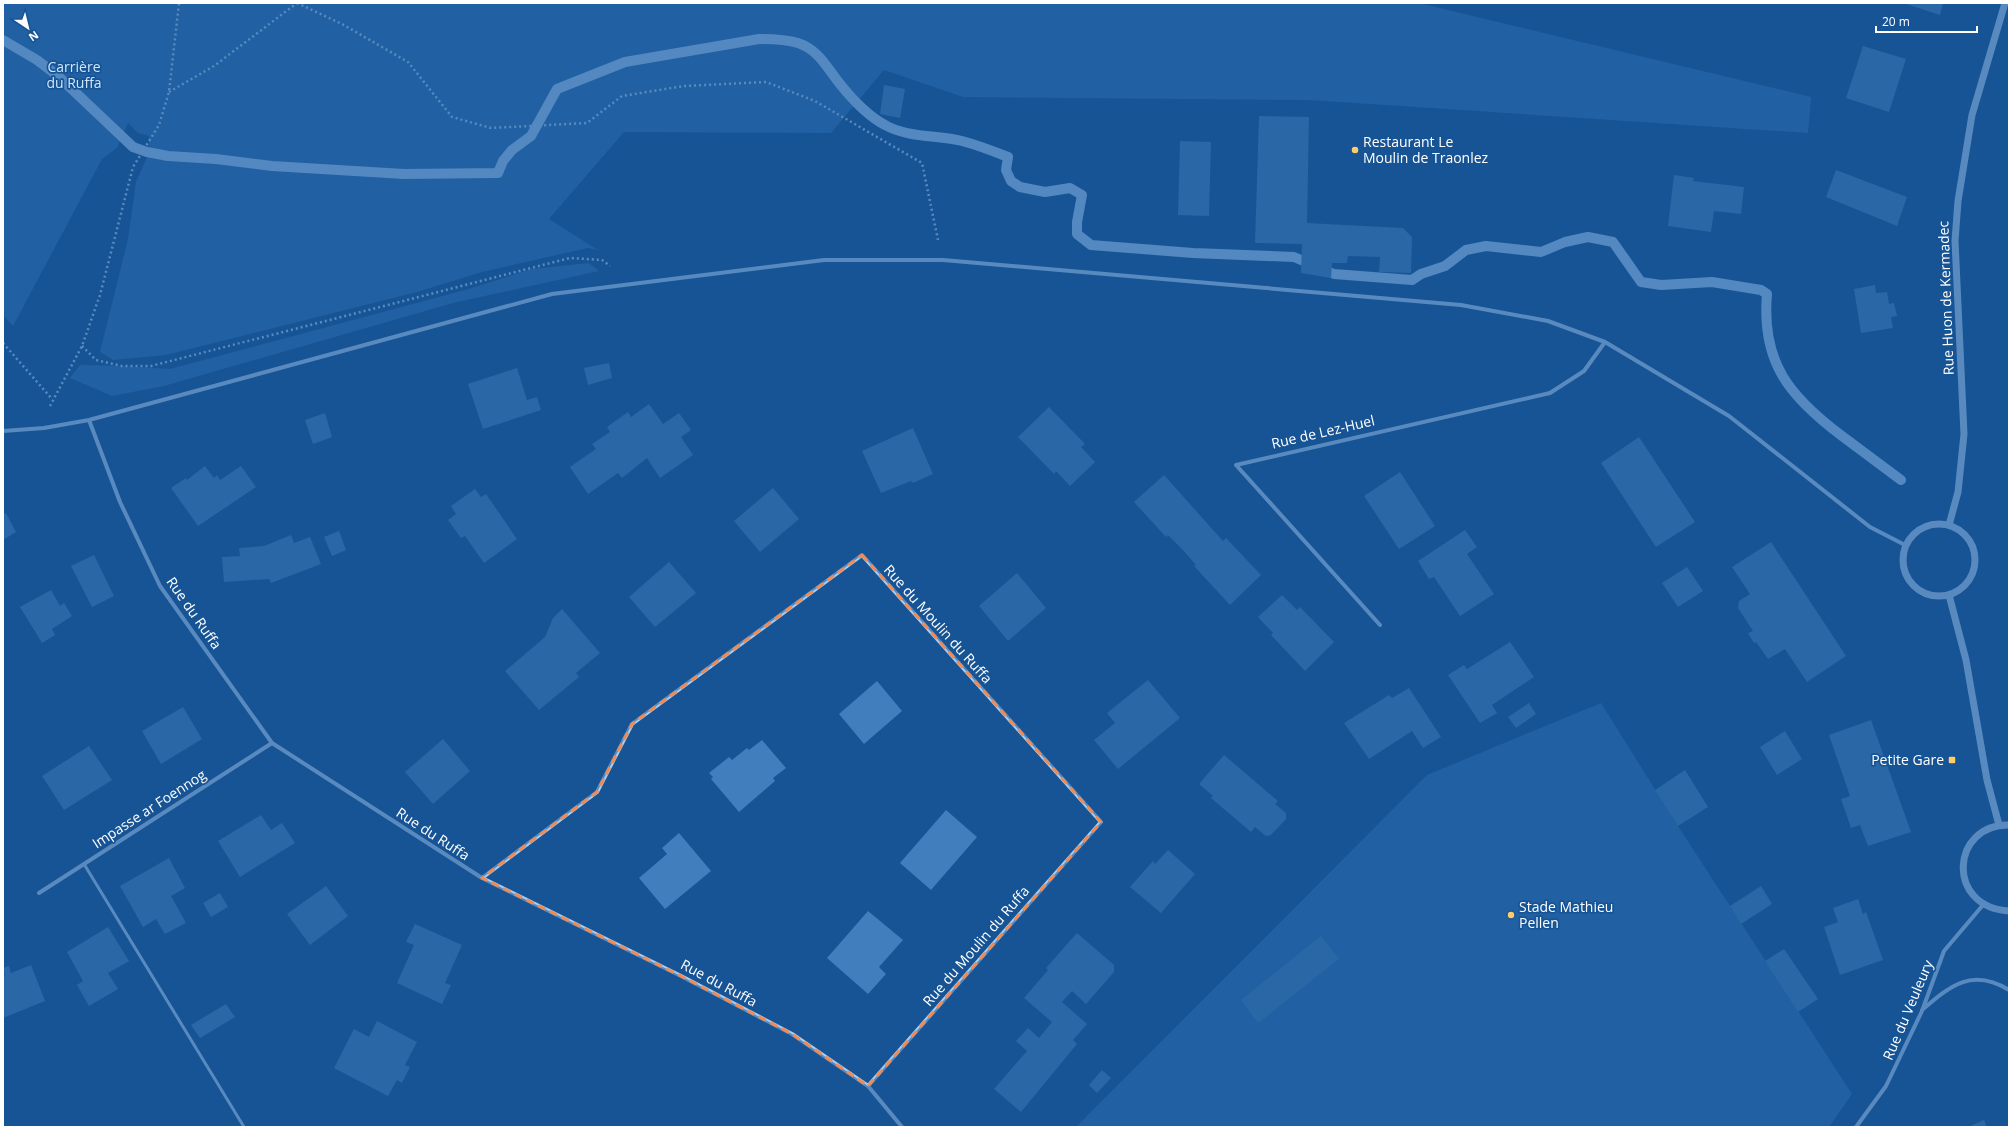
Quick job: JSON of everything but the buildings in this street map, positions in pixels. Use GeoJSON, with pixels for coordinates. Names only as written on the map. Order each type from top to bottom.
{"type":"FeatureCollection","features":[{"type":"Feature","properties":{"kind":"street","name":"Rue Huon de Kermadec"},"geometry":{"type":"LineString","coordinates":[[1949,525],[1958,492],[1964,434],[1955,241],[1958,201],[1972,115],[2005,3]]}},
{"type":"Feature","properties":{"kind":"street"},"geometry":{"type":"LineString","coordinates":[[3,431],[44,428],[89,420],[552,294],[824,260],[943,260],[1461,305],[1548,320],[1605,342],[1729,416],[1870,527],[1905,545]]}},
{"type":"Feature","properties":{"kind":"street","name":"Rue de Lez-Huel"},"geometry":{"type":"LineString","coordinates":[[1380,625],[1236,465],[1550,393],[1584,372],[1605,342]]}},
{"type":"Feature","properties":{"kind":"street","name":"Rue du Ruffa"},"geometry":{"type":"LineString","coordinates":[[89,420],[120,502],[160,586],[272,743],[482,878],[682,976],[792,1034],[868,1086],[902,1127]]}},
{"type":"Feature","properties":{"kind":"street"},"geometry":{"type":"LineString","coordinates":[[1932,524],[1949,525],[1965,535],[1974,551],[1974,570],[1965,586],[1949,596],[1928,596],[1911,584],[1902,566],[1905,545],[1916,531],[1932,524]]}},
{"type":"Feature","properties":{"kind":"street","name":"Rue du Moulin du Ruffa"},"geometry":{"type":"LineString","coordinates":[[482,878],[597,792],[632,724],[862,554],[1101,822],[868,1086]]}},
{"type":"Feature","properties":{"kind":"street"},"geometry":{"type":"LineString","coordinates":[[1949,596],[1966,660],[1987,780],[1999,825]]}},
{"type":"Feature","properties":{"kind":"street","name":"Impasse ar Foennog"},"geometry":{"type":"LineString","coordinates":[[39,893],[272,743]]}},
{"type":"Feature","properties":{"kind":"street"},"geometry":{"type":"LineString","coordinates":[[2009,825],[1999,825],[1983,831],[1970,843],[1963,859],[1964,877],[1970,893],[1983,904],[1996,910],[2009,911]]}},
{"type":"Feature","properties":{"kind":"street","name":"Rue du Veuleury"},"geometry":{"type":"LineString","coordinates":[[1856,1127],[1886,1086],[1922,1011],[1944,951],[1983,904]]}},
{"type":"Feature","properties":{"kind":"street"},"geometry":{"type":"LineString","coordinates":[[1922,1011],[1947,989],[1972,979],[1995,981],[2009,990]]}},
{"type":"Feature","properties":{"kind":"lane"},"geometry":{"type":"LineString","coordinates":[[84,864],[244,1127]]}},
{"type":"Feature","properties":{"kind":"path"},"geometry":{"type":"LineString","coordinates":[[44,428],[52,400],[82,346],[100,295],[133,167],[159,125],[169,92],[179,3]]}},
{"type":"Feature","properties":{"kind":"path"},"geometry":{"type":"LineString","coordinates":[[169,92],[214,66],[297,3],[342,24],[408,62],[452,117],[491,128],[587,122],[622,96],[684,86],[766,82],[815,101],[922,163],[943,260]]}},
{"type":"Feature","properties":{"kind":"path"},"geometry":{"type":"LineString","coordinates":[[82,346],[96,360],[122,366],[151,366],[570,258],[602,260],[633,283]]}},
{"type":"Feature","properties":{"kind":"path"},"geometry":{"type":"LineString","coordinates":[[3,343],[52,400]]}},
{"type":"Feature","properties":{"kind":"highlighted area"},"geometry":{"type":"Polygon","coordinates":[[[862,555],[1101,822],[868,1086],[792,1034],[681,976],[482,878],[597,792],[632,724],[862,555]]]}},
{"type":"Feature","properties":{"kind":"green space","name":"Carrière du Ruffa"},"geometry":{"type":"Polygon","coordinates":[[[3,3],[1419,3],[1811,97],[1808,133],[1309,100],[963,97],[884,70],[831,133],[624,132],[549,219],[598,250],[588,248],[482,272],[417,292],[166,355],[113,360],[100,352],[128,239],[136,182],[149,153],[149,136],[138,133],[128,123],[117,148],[102,159],[13,326],[3,315],[3,3]]]}},
{"type":"Feature","properties":{"kind":"green space"},"geometry":{"type":"Polygon","coordinates":[[[589,263],[599,271],[453,303],[164,386],[112,396],[70,378],[80,365],[170,369],[465,290],[532,269],[589,263]]]}},
{"type":"Feature","properties":{"kind":"green space","name":"Stade Mathieu Pellen"},"geometry":{"type":"Polygon","coordinates":[[[1601,703],[1678,826],[1852,1094],[1829,1127],[1076,1127],[1427,775],[1601,703]]]}},
{"type":"Feature","properties":{"kind":"waterway"},"geometry":{"type":"LineString","coordinates":[[3,40],[37,60],[58,76],[133,147],[147,152],[168,156],[216,159],[272,166],[404,174],[498,173],[503,161],[512,150],[531,136],[557,89],[625,62],[759,39],[798,43],[812,50],[855,101],[872,117],[885,125],[903,132],[962,141],[1008,157],[1006,170],[1011,181],[1020,187],[1045,192],[1070,188],[1082,195],[1077,222],[1077,234],[1091,245],[1193,253],[1294,257],[1334,274],[1412,280],[1421,274],[1445,266],[1466,250],[1486,246],[1541,252],[1565,242],[1588,237],[1613,242],[1641,282],[1661,285],[1712,282],[1761,290],[1767,294],[1766,318],[1769,340],[1774,359],[1794,392],[1824,422],[1901,480]]}},
{"type":"Feature","properties":{"kind":"place","name":"Restaurant Le Moulin de Traonlez"},"geometry":{"type":"Point","coordinates":[1355,150]}},
{"type":"Feature","properties":{"kind":"place","name":"Petite Gare"},"geometry":{"type":"Point","coordinates":[1952,760]}},
{"type":"Feature","properties":{"kind":"place","name":"Stade Mathieu Pellen"},"geometry":{"type":"Point","coordinates":[1511,915]}}]}
